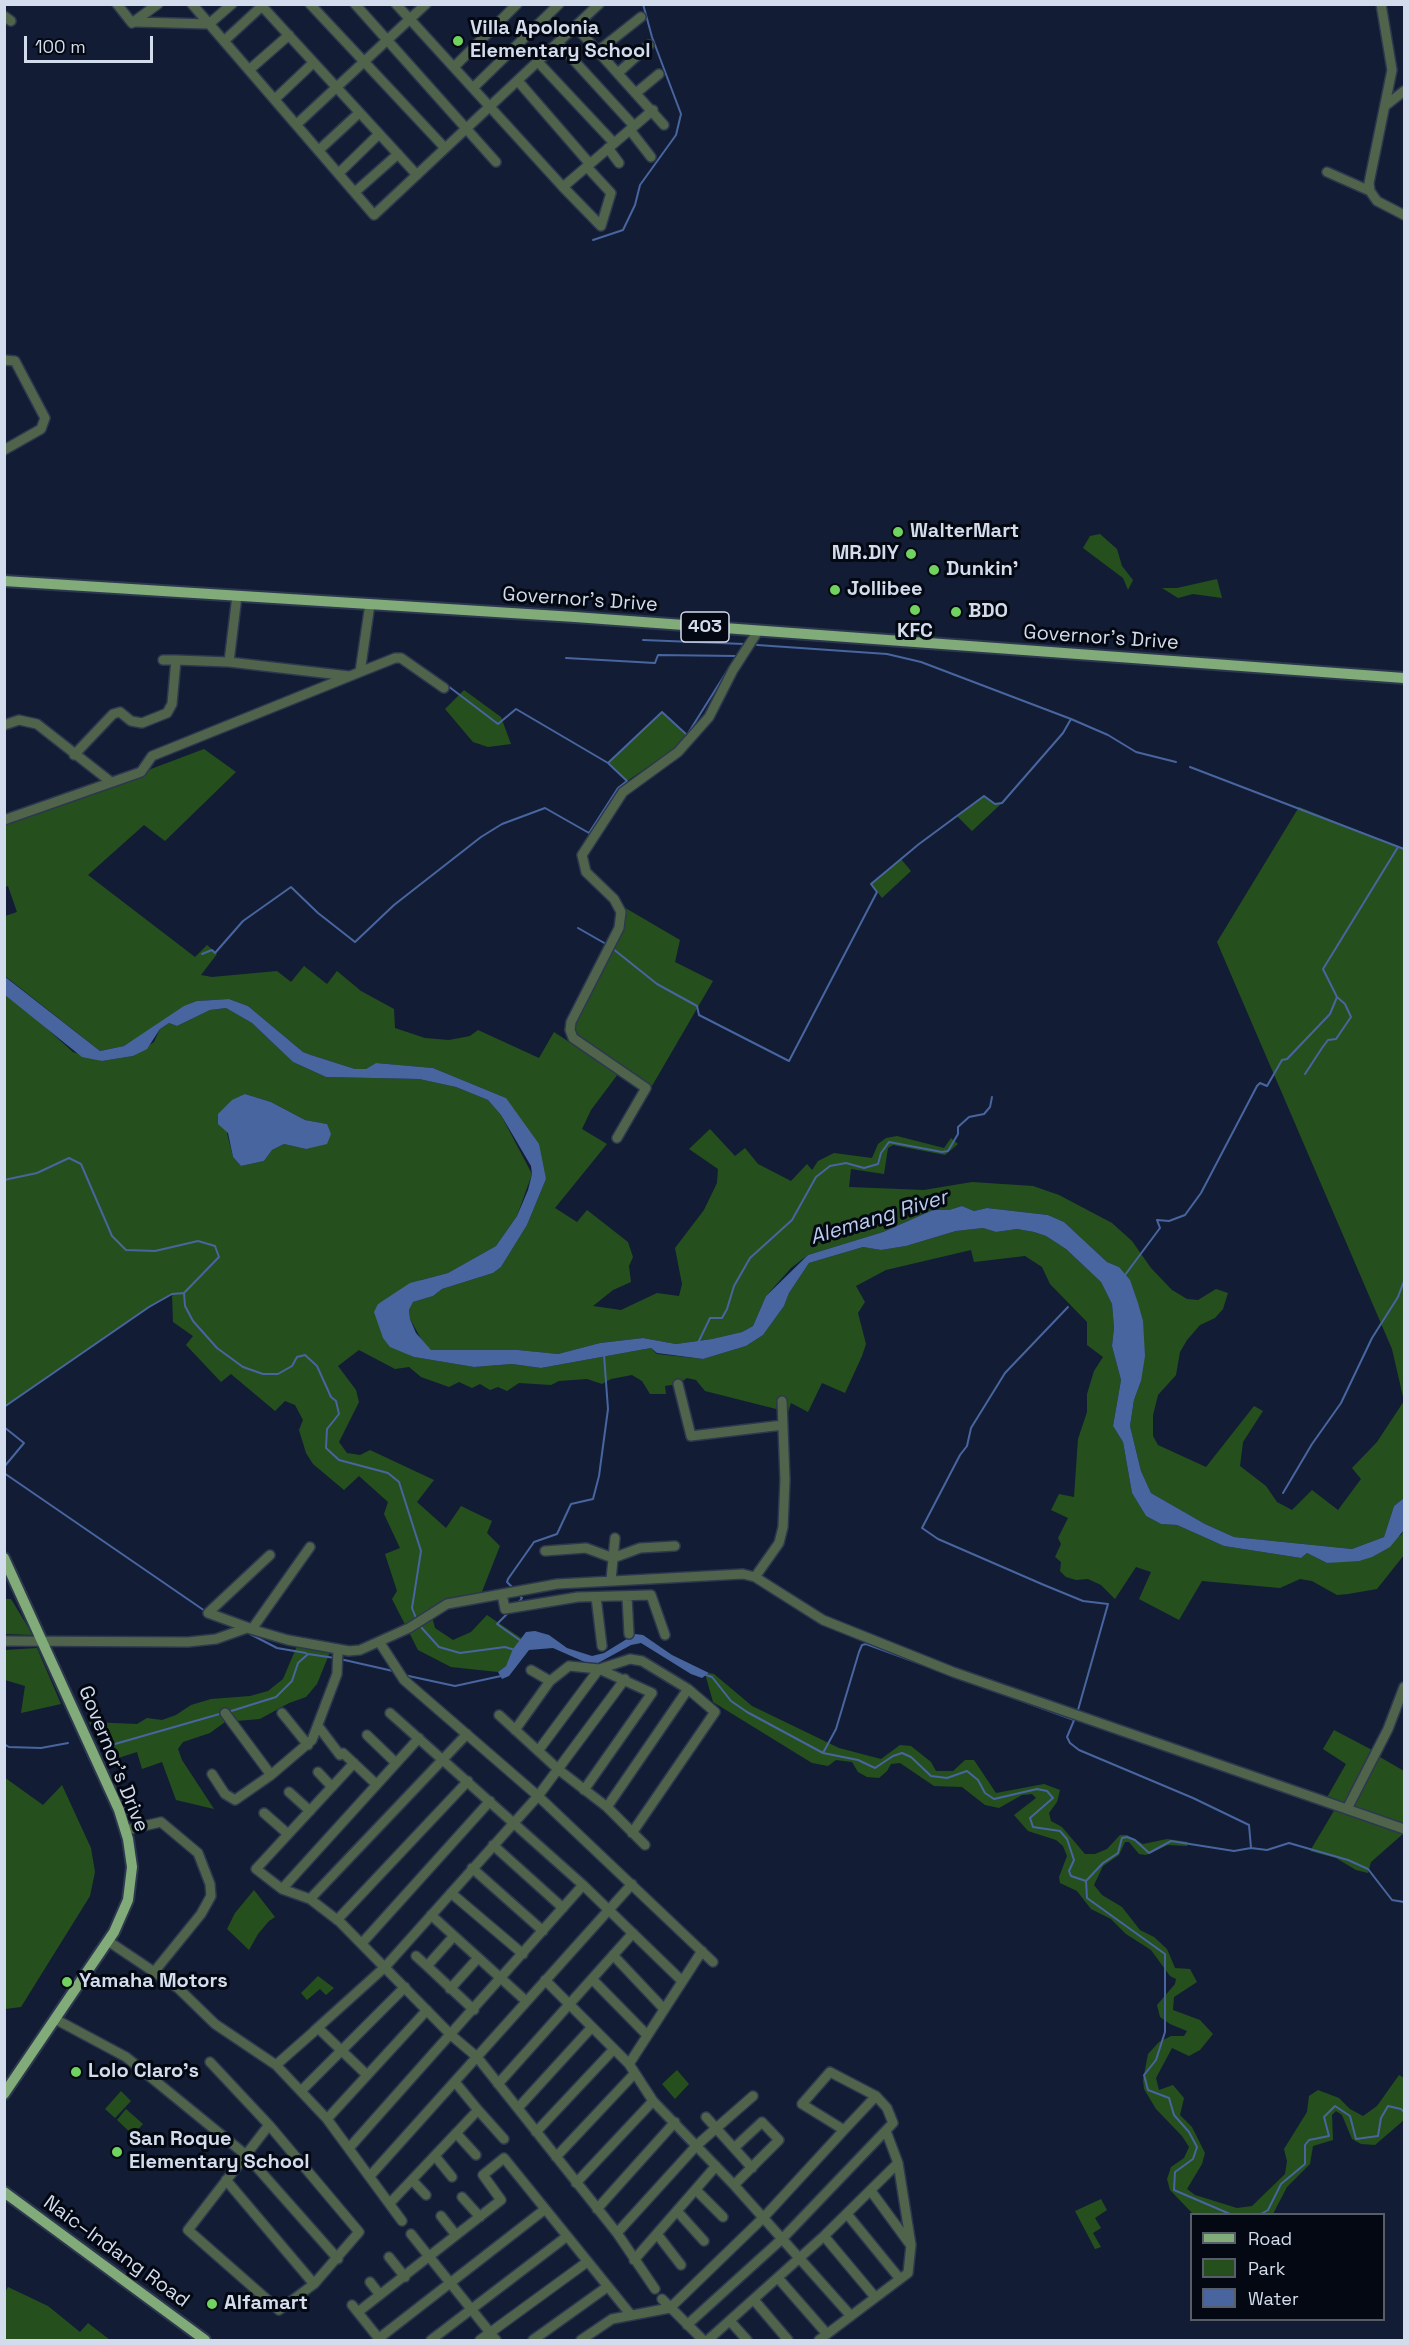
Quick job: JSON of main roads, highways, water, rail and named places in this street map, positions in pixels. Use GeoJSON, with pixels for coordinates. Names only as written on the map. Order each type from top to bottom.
{"type":"FeatureCollection","features":[{"type":"Feature","properties":{"kind":"main road","name":"Governor's Drive"},"geometry":{"type":"LineString","coordinates":[[4,581],[370,604],[1404,678]]}},
{"type":"Feature","properties":{"kind":"main road","name":"Governor's Drive"},"geometry":{"type":"LineString","coordinates":[[4,1558],[44,1641],[119,1810],[132,1858],[131,1888],[125,1909],[108,1941],[4,2094]]}},
{"type":"Feature","properties":{"kind":"main road","name":"Naic–Indang Road"},"geometry":{"type":"LineString","coordinates":[[4,2192],[205,2340]]}},
{"type":"Feature","properties":{"kind":"water"},"geometry":{"type":"Polygon","coordinates":[[[4,976],[100,1051],[124,1046],[184,1006],[197,1001],[229,999],[248,1006],[303,1052],[311,1055],[355,1069],[366,1069],[376,1063],[433,1068],[506,1098],[539,1144],[546,1179],[527,1225],[501,1267],[493,1273],[442,1289],[433,1296],[413,1302],[409,1310],[410,1319],[416,1333],[431,1350],[518,1350],[558,1354],[600,1343],[643,1338],[676,1344],[712,1339],[742,1332],[753,1326],[766,1296],[808,1255],[883,1232],[933,1210],[949,1210],[962,1206],[974,1211],[987,1208],[1048,1215],[1064,1222],[1107,1262],[1119,1267],[1130,1280],[1143,1321],[1145,1356],[1130,1426],[1141,1471],[1151,1493],[1205,1524],[1234,1537],[1352,1549],[1384,1537],[1394,1506],[1404,1498],[1404,1530],[1390,1547],[1372,1557],[1359,1561],[1327,1563],[1307,1553],[1301,1558],[1224,1546],[1177,1525],[1161,1524],[1146,1516],[1132,1493],[1123,1442],[1113,1426],[1121,1380],[1112,1346],[1114,1328],[1112,1304],[1101,1282],[1066,1249],[1046,1236],[1017,1229],[996,1232],[983,1228],[956,1231],[906,1246],[881,1250],[863,1247],[809,1263],[789,1293],[784,1306],[763,1335],[746,1346],[703,1359],[657,1353],[651,1348],[541,1368],[512,1364],[474,1367],[414,1357],[390,1347],[383,1338],[374,1312],[378,1304],[410,1283],[448,1273],[496,1246],[517,1216],[528,1190],[532,1174],[531,1166],[501,1115],[488,1100],[456,1087],[419,1079],[326,1077],[293,1062],[252,1023],[226,1008],[210,1010],[177,1026],[169,1023],[160,1029],[147,1049],[133,1056],[102,1061],[82,1057],[5,995],[4,976]]]}},
{"type":"Feature","properties":{"kind":"water"},"geometry":{"type":"Polygon","coordinates":[[[245,1094],[271,1102],[305,1120],[327,1124],[331,1134],[327,1144],[306,1149],[284,1144],[272,1150],[264,1161],[241,1166],[233,1157],[228,1133],[218,1124],[218,1114],[232,1100],[245,1094]]]}},
{"type":"Feature","properties":{"kind":"water"},"geometry":{"type":"Polygon","coordinates":[[[535,1631],[549,1635],[567,1648],[592,1656],[604,1653],[635,1634],[643,1635],[672,1655],[709,1673],[702,1678],[691,1674],[641,1643],[631,1645],[598,1663],[587,1663],[553,1648],[529,1650],[509,1676],[502,1679],[498,1672],[506,1666],[513,1649],[526,1632],[535,1631]]]}},
{"type":"Feature","properties":{"kind":"waterway"},"geometry":{"type":"LineString","coordinates":[[593,240],[623,230],[635,205],[640,185],[676,135],[681,114],[652,37],[643,4]]}},
{"type":"Feature","properties":{"kind":"waterway"},"geometry":{"type":"LineString","coordinates":[[643,640],[744,644]]}},
{"type":"Feature","properties":{"kind":"waterway"},"geometry":{"type":"LineString","coordinates":[[608,763],[662,712],[687,735],[744,644]]}},
{"type":"Feature","properties":{"kind":"waterway"},"geometry":{"type":"LineString","coordinates":[[757,645],[887,654],[921,662],[1071,719],[1108,735],[1136,752],[1176,762]]}},
{"type":"Feature","properties":{"kind":"waterway"},"geometry":{"type":"LineString","coordinates":[[566,658],[655,663],[658,655],[736,656]]}},
{"type":"Feature","properties":{"kind":"waterway"},"geometry":{"type":"LineString","coordinates":[[202,954],[212,950],[215,953],[243,921],[291,887],[318,913],[355,942],[394,905],[481,837],[502,824],[545,808],[589,833],[618,788],[627,781],[608,763],[516,709],[498,724],[448,686]]}},
{"type":"Feature","properties":{"kind":"waterway"},"geometry":{"type":"LineString","coordinates":[[612,948],[657,984],[697,1006],[699,1015],[789,1061],[877,892],[871,884],[919,844],[984,796],[995,804],[1002,803],[1063,733],[1071,719]]}},
{"type":"Feature","properties":{"kind":"waterway"},"geometry":{"type":"LineString","coordinates":[[1190,767],[1404,849]]}},
{"type":"Feature","properties":{"kind":"waterway"},"geometry":{"type":"LineString","coordinates":[[1125,1275],[1160,1228],[1157,1220],[1169,1221],[1185,1215],[1201,1193],[1257,1086],[1260,1083],[1267,1086],[1282,1060],[1287,1059],[1330,1014],[1337,997],[1323,969],[1398,847]]}},
{"type":"Feature","properties":{"kind":"waterway"},"geometry":{"type":"LineString","coordinates":[[578,928],[606,944]]}},
{"type":"Feature","properties":{"kind":"waterway"},"geometry":{"type":"LineString","coordinates":[[1305,1074],[1328,1040],[1336,1039],[1351,1017],[1345,1004],[1337,997]]}},
{"type":"Feature","properties":{"kind":"waterway"},"geometry":{"type":"LineString","coordinates":[[698,1343],[710,1318],[722,1318],[734,1286],[750,1258],[792,1220],[816,1177],[830,1166],[846,1163],[864,1168],[878,1164],[881,1153],[889,1142],[942,1152],[948,1151],[958,1134],[958,1127],[969,1117],[984,1114],[990,1107],[992,1097]]}},
{"type":"Feature","properties":{"kind":"waterway"},"geometry":{"type":"LineString","coordinates":[[4,1180],[37,1173],[69,1158],[81,1164],[112,1236],[126,1250],[155,1251],[198,1241],[215,1246],[219,1257],[184,1293],[185,1306],[193,1321],[217,1348],[243,1367],[263,1374],[278,1374],[292,1366],[297,1357],[305,1355],[317,1366],[331,1397],[336,1401],[339,1414],[327,1429],[326,1448],[339,1460],[388,1473],[399,1482],[421,1551],[412,1608],[416,1618]]}},
{"type":"Feature","properties":{"kind":"waterway"},"geometry":{"type":"LineString","coordinates":[[1283,1493],[1312,1444],[1341,1403],[1372,1338],[1398,1297],[1404,1281]]}},
{"type":"Feature","properties":{"kind":"waterway"},"geometry":{"type":"LineString","coordinates":[[4,1407],[149,1307],[172,1294],[184,1293]]}},
{"type":"Feature","properties":{"kind":"waterway"},"geometry":{"type":"LineString","coordinates":[[1068,1307],[1005,1373],[971,1428],[967,1446],[960,1455],[922,1528],[938,1539],[1083,1601],[1108,1604],[1078,1710]]}},
{"type":"Feature","properties":{"kind":"waterway"},"geometry":{"type":"LineString","coordinates":[[512,1587],[507,1582],[508,1579],[534,1542],[557,1534],[571,1504],[593,1499],[599,1476],[608,1409],[604,1355]]}},
{"type":"Feature","properties":{"kind":"waterway"},"geometry":{"type":"LineString","coordinates":[[4,1427],[24,1443],[4,1467]]}},
{"type":"Feature","properties":{"kind":"waterway"},"geometry":{"type":"LineString","coordinates":[[4,1473],[205,1611]]}},
{"type":"Feature","properties":{"kind":"waterway"},"geometry":{"type":"LineString","coordinates":[[518,1594],[522,1598],[518,1603]]}},
{"type":"Feature","properties":{"kind":"waterway"},"geometry":{"type":"LineString","coordinates":[[508,1613],[497,1624],[521,1641]]}},
{"type":"Feature","properties":{"kind":"waterway"},"geometry":{"type":"LineString","coordinates":[[420,1626],[439,1647],[460,1653],[505,1647],[515,1650]]}},
{"type":"Feature","properties":{"kind":"waterway"},"geometry":{"type":"LineString","coordinates":[[250,1634],[277,1648],[306,1653]]}},
{"type":"Feature","properties":{"kind":"waterway"},"geometry":{"type":"LineString","coordinates":[[823,1753],[836,1729],[859,1652],[862,1645],[866,1644],[1074,1720]]}},
{"type":"Feature","properties":{"kind":"waterway"},"geometry":{"type":"LineString","coordinates":[[228,1712],[276,1697],[292,1681],[298,1663],[308,1654],[335,1658]]}},
{"type":"Feature","properties":{"kind":"waterway"},"geometry":{"type":"LineString","coordinates":[[340,1659],[393,1671]]}},
{"type":"Feature","properties":{"kind":"waterway"},"geometry":{"type":"LineString","coordinates":[[404,1675],[455,1686],[501,1676]]}},
{"type":"Feature","properties":{"kind":"waterway"},"geometry":{"type":"LineString","coordinates":[[706,1675],[712,1677],[731,1701],[747,1712],[823,1753],[858,1760],[875,1768],[902,1753],[911,1757],[931,1776],[947,1778],[967,1771],[978,1780],[985,1793],[994,1799],[1037,1789],[1047,1791],[1053,1798],[1030,1818],[1033,1827],[1060,1831],[1067,1839],[1074,1860],[1069,1871],[1071,1876],[1086,1881],[1087,1898],[1165,1954],[1165,2032],[1156,2060],[1144,2075],[1148,2090],[1169,2098],[1174,2115],[1189,2132],[1197,2147],[1193,2159],[1175,2172],[1174,2190],[1228,2213]]}},
{"type":"Feature","properties":{"kind":"waterway"},"geometry":{"type":"LineString","coordinates":[[101,1748],[223,1713]]}},
{"type":"Feature","properties":{"kind":"waterway"},"geometry":{"type":"LineString","coordinates":[[1075,1718],[1067,1737],[1070,1743],[1079,1750],[1193,1798],[1249,1825],[1251,1848],[1267,1850],[1289,1843],[1348,1860],[1368,1869],[1392,1900],[1404,1902]]}},
{"type":"Feature","properties":{"kind":"waterway"},"geometry":{"type":"LineString","coordinates":[[4,1744],[9,1747],[41,1748],[68,1743]]}},
{"type":"Feature","properties":{"kind":"waterway"},"geometry":{"type":"LineString","coordinates":[[1086,1881],[1103,1863],[1118,1853],[1122,1838],[1135,1840],[1149,1853],[1171,1841],[1234,1851],[1251,1848]]}},
{"type":"Feature","properties":{"kind":"waterway"},"geometry":{"type":"LineString","coordinates":[[1263,2213],[1268,2210],[1281,2184],[1305,2164],[1305,2145],[1309,2140],[1329,2136],[1324,2117],[1335,2106],[1350,2116],[1356,2139],[1378,2136],[1381,2118],[1388,2106],[1404,2112]]}},
{"type":"Feature","properties":{"kind":"place","name":"Villa Apolonia Elementary School"},"geometry":{"type":"Point","coordinates":[458,41]}},
{"type":"Feature","properties":{"kind":"place","name":"WalterMart"},"geometry":{"type":"Point","coordinates":[898,532]}},
{"type":"Feature","properties":{"kind":"place","name":"MR.DIY"},"geometry":{"type":"Point","coordinates":[911,554]}},
{"type":"Feature","properties":{"kind":"place","name":"Dunkin'"},"geometry":{"type":"Point","coordinates":[934,570]}},
{"type":"Feature","properties":{"kind":"place","name":"Jollibee"},"geometry":{"type":"Point","coordinates":[835,590]}},
{"type":"Feature","properties":{"kind":"place","name":"KFC"},"geometry":{"type":"Point","coordinates":[915,610]}},
{"type":"Feature","properties":{"kind":"place","name":"BDO"},"geometry":{"type":"Point","coordinates":[956,612]}},
{"type":"Feature","properties":{"kind":"place","name":"Yamaha Motors"},"geometry":{"type":"Point","coordinates":[67,1982]}},
{"type":"Feature","properties":{"kind":"place","name":"Lolo Claro's"},"geometry":{"type":"Point","coordinates":[76,2072]}},
{"type":"Feature","properties":{"kind":"place","name":"San Roque Elementary School"},"geometry":{"type":"Point","coordinates":[117,2152]}},
{"type":"Feature","properties":{"kind":"place","name":"Alfamart"},"geometry":{"type":"Point","coordinates":[212,2304]}},
{"type":"Feature","properties":{"kind":"water label","name":"Alemang River"},"geometry":{"type":"Point","coordinates":[879,1218]}}]}
